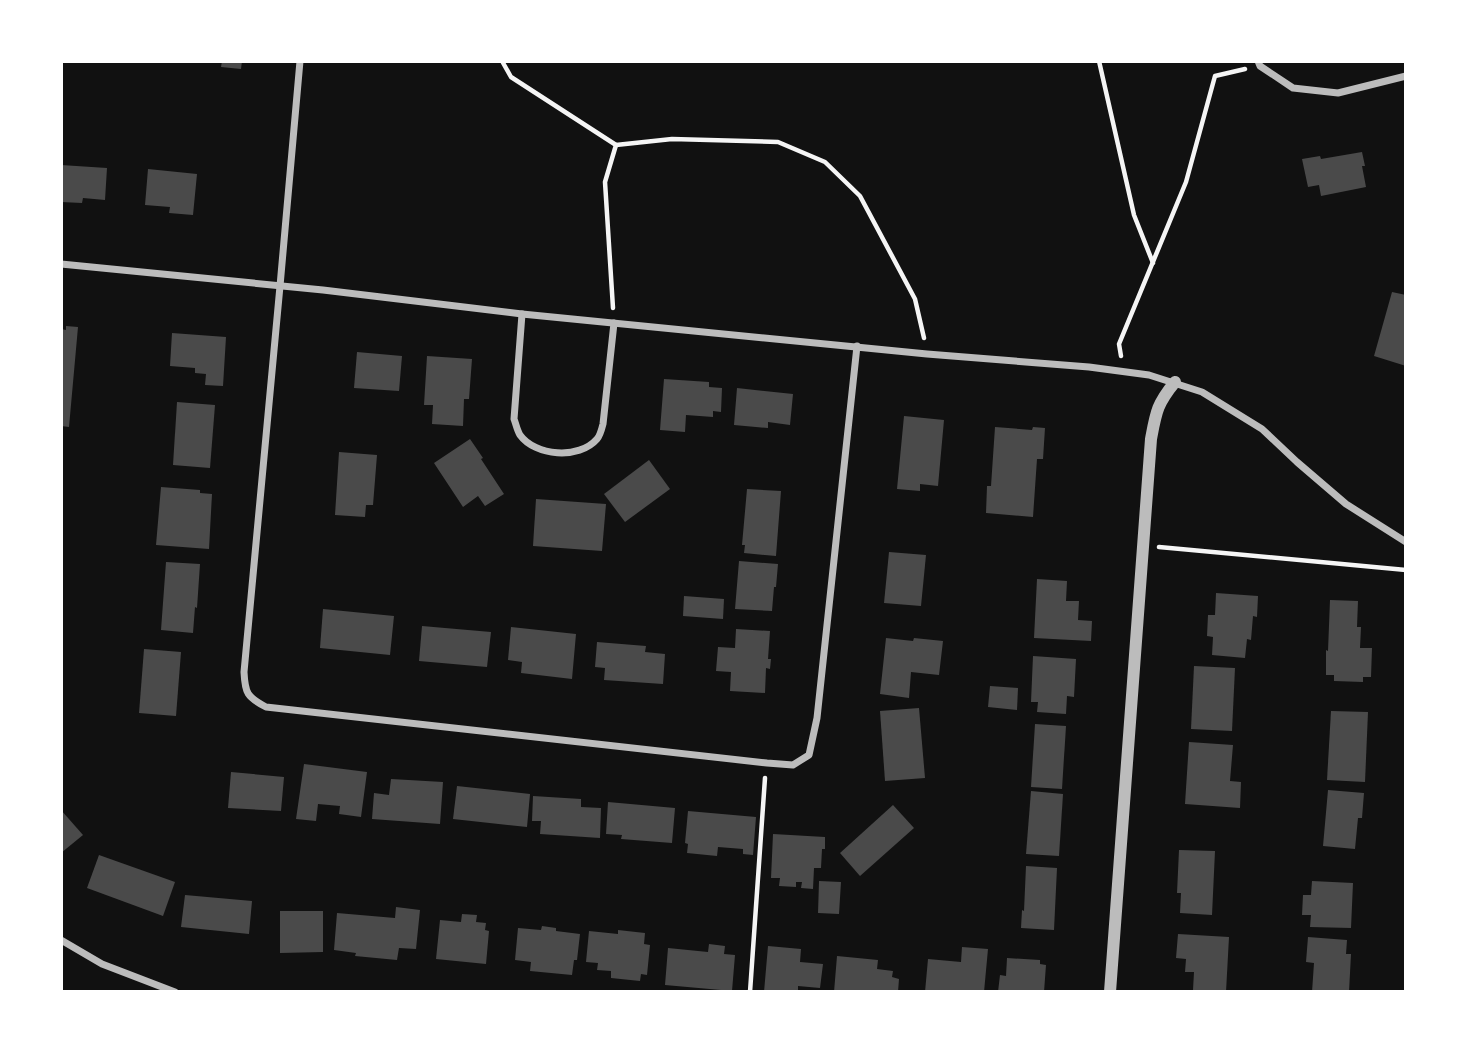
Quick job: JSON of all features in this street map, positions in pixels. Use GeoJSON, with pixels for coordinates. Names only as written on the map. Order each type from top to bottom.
{"type":"FeatureCollection","features":[{"type":"Feature","properties":{"kind":"street"},"geometry":{"type":"LineString","coordinates":[[300,61],[244,672],[245,689],[251,699],[267,707],[793,765],[809,755],[817,718],[857,346]]}},
{"type":"Feature","properties":{"kind":"street"},"geometry":{"type":"LineString","coordinates":[[1259,64],[1293,88],[1338,93],[1406,76]]}},
{"type":"Feature","properties":{"kind":"street"},"geometry":{"type":"LineString","coordinates":[[61,264],[522,314],[927,354],[1089,367],[1149,375],[1202,392],[1262,429],[1346,504],[1406,542]]}},
{"type":"Feature","properties":{"kind":"street"},"geometry":{"type":"LineString","coordinates":[[522,314],[514,419],[519,433],[531,446],[549,452],[568,453],[582,449],[597,439],[603,424],[614,323]]}},
{"type":"Feature","properties":{"kind":"street"},"geometry":{"type":"LineString","coordinates":[[1110,992],[1151,439],[1161,399],[1175,382]]}},
{"type":"Feature","properties":{"kind":"street"},"geometry":{"type":"LineString","coordinates":[[61,940],[102,964],[175,992]]}},
{"type":"Feature","properties":{"kind":"path"},"geometry":{"type":"LineString","coordinates":[[502,61],[511,77],[616,145],[672,139],[778,142],[825,162],[860,197],[915,299],[927,354]]}},
{"type":"Feature","properties":{"kind":"path"},"geometry":{"type":"LineString","coordinates":[[1098,61],[1134,215],[1153,264]]}},
{"type":"Feature","properties":{"kind":"path"},"geometry":{"type":"LineString","coordinates":[[1122,371],[1119,344],[1186,182],[1215,76],[1259,64]]}},
{"type":"Feature","properties":{"kind":"path"},"geometry":{"type":"LineString","coordinates":[[614,323],[606,182],[616,145]]}},
{"type":"Feature","properties":{"kind":"path"},"geometry":{"type":"LineString","coordinates":[[1143,545],[1406,570]]}},
{"type":"Feature","properties":{"kind":"path"},"geometry":{"type":"LineString","coordinates":[[750,992],[766,763]]}},
{"type":"Feature","properties":{"kind":"building"},"geometry":{"type":"Polygon","coordinates":[[[222,61],[242,61],[241,69],[221,67],[222,61]]]}},
{"type":"Feature","properties":{"kind":"building"},"geometry":{"type":"Polygon","coordinates":[[[1362,152],[1366,187],[1321,196],[1319,185],[1308,187],[1302,159],[1320,156],[1321,159],[1362,152]]]}},
{"type":"Feature","properties":{"kind":"building"},"geometry":{"type":"Polygon","coordinates":[[[61,165],[107,168],[105,200],[83,198],[82,203],[61,202],[61,165]]]}},
{"type":"Feature","properties":{"kind":"building"},"geometry":{"type":"Polygon","coordinates":[[[148,169],[197,174],[193,215],[169,213],[170,207],[145,205],[148,169]]]}},
{"type":"Feature","properties":{"kind":"building"},"geometry":{"type":"Polygon","coordinates":[[[1392,292],[1406,295],[1406,366],[1374,356],[1392,292]]]}},
{"type":"Feature","properties":{"kind":"building"},"geometry":{"type":"Polygon","coordinates":[[[66,326],[78,327],[69,427],[61,426],[61,329],[66,330],[66,326]]]}},
{"type":"Feature","properties":{"kind":"building"},"geometry":{"type":"Polygon","coordinates":[[[172,333],[226,337],[223,386],[205,385],[206,374],[195,373],[195,368],[170,366],[172,333]]]}},
{"type":"Feature","properties":{"kind":"building"},"geometry":{"type":"Polygon","coordinates":[[[357,352],[402,356],[399,391],[354,388],[357,352]]]}},
{"type":"Feature","properties":{"kind":"building"},"geometry":{"type":"Polygon","coordinates":[[[427,356],[472,359],[469,399],[464,399],[463,426],[432,424],[433,405],[424,405],[427,356]]]}},
{"type":"Feature","properties":{"kind":"building"},"geometry":{"type":"Polygon","coordinates":[[[664,379],[709,382],[709,387],[722,388],[721,412],[713,411],[713,417],[686,415],[685,432],[660,430],[664,379]]]}},
{"type":"Feature","properties":{"kind":"building"},"geometry":{"type":"Polygon","coordinates":[[[737,388],[793,394],[790,425],[768,422],[768,428],[734,425],[737,388]]]}},
{"type":"Feature","properties":{"kind":"building"},"geometry":{"type":"Polygon","coordinates":[[[177,402],[215,405],[210,468],[173,465],[177,402]]]}},
{"type":"Feature","properties":{"kind":"building"},"geometry":{"type":"Polygon","coordinates":[[[904,416],[944,420],[938,486],[920,484],[920,491],[897,489],[904,416]]]}},
{"type":"Feature","properties":{"kind":"building"},"geometry":{"type":"Polygon","coordinates":[[[995,427],[1032,430],[1033,427],[1045,428],[1043,459],[1037,459],[1033,517],[986,513],[987,486],[991,486],[995,427]]]}},
{"type":"Feature","properties":{"kind":"building"},"geometry":{"type":"Polygon","coordinates":[[[470,439],[504,494],[485,506],[478,496],[463,507],[434,463],[470,439]]]}},
{"type":"Feature","properties":{"kind":"building"},"geometry":{"type":"Polygon","coordinates":[[[339,452],[377,455],[373,505],[366,505],[365,517],[335,515],[339,452]]]}},
{"type":"Feature","properties":{"kind":"building"},"geometry":{"type":"Polygon","coordinates":[[[649,460],[670,489],[625,522],[604,494],[649,460]]]}},
{"type":"Feature","properties":{"kind":"building"},"geometry":{"type":"Polygon","coordinates":[[[161,487],[200,490],[200,493],[212,494],[209,549],[156,545],[161,487]]]}},
{"type":"Feature","properties":{"kind":"building"},"geometry":{"type":"Polygon","coordinates":[[[747,489],[781,491],[776,556],[744,553],[745,545],[742,545],[747,489]]]}},
{"type":"Feature","properties":{"kind":"building"},"geometry":{"type":"Polygon","coordinates":[[[536,499],[606,504],[602,551],[533,546],[536,499]]]}},
{"type":"Feature","properties":{"kind":"building"},"geometry":{"type":"Polygon","coordinates":[[[889,552],[926,555],[921,606],[884,603],[889,552]]]}},
{"type":"Feature","properties":{"kind":"building"},"geometry":{"type":"Polygon","coordinates":[[[739,561],[778,564],[772,611],[735,609],[739,561]]]}},
{"type":"Feature","properties":{"kind":"building"},"geometry":{"type":"Polygon","coordinates":[[[166,562],[200,564],[193,633],[161,630],[166,562]]]}},
{"type":"Feature","properties":{"kind":"building"},"geometry":{"type":"Polygon","coordinates":[[[1037,579],[1067,581],[1066,601],[1079,601],[1078,620],[1092,621],[1091,641],[1034,638],[1037,579]]]}},
{"type":"Feature","properties":{"kind":"building"},"geometry":{"type":"Polygon","coordinates":[[[1216,593],[1258,596],[1257,617],[1253,616],[1251,640],[1247,639],[1245,658],[1212,655],[1213,637],[1207,636],[1208,615],[1215,615],[1216,593]]]}},
{"type":"Feature","properties":{"kind":"building"},"geometry":{"type":"Polygon","coordinates":[[[684,596],[724,599],[723,619],[683,616],[684,596]]]}},
{"type":"Feature","properties":{"kind":"building"},"geometry":{"type":"Polygon","coordinates":[[[1330,600],[1358,601],[1357,627],[1361,627],[1360,648],[1372,648],[1371,677],[1363,677],[1363,682],[1334,681],[1334,675],[1326,675],[1330,600]]]}},
{"type":"Feature","properties":{"kind":"building"},"geometry":{"type":"Polygon","coordinates":[[[323,609],[394,616],[390,655],[320,648],[323,609]]]}},
{"type":"Feature","properties":{"kind":"building"},"geometry":{"type":"Polygon","coordinates":[[[422,626],[491,632],[487,667],[419,661],[422,626]]]}},
{"type":"Feature","properties":{"kind":"building"},"geometry":{"type":"Polygon","coordinates":[[[511,627],[576,634],[572,679],[521,673],[522,662],[508,660],[511,627]]]}},
{"type":"Feature","properties":{"kind":"building"},"geometry":{"type":"Polygon","coordinates":[[[736,629],[770,631],[768,659],[771,659],[770,669],[766,668],[765,693],[730,691],[731,672],[716,671],[718,647],[735,648],[736,629]]]}},
{"type":"Feature","properties":{"kind":"building"},"geometry":{"type":"Polygon","coordinates":[[[886,638],[943,641],[939,675],[911,672],[909,698],[880,694],[886,638]]]}},
{"type":"Feature","properties":{"kind":"building"},"geometry":{"type":"Polygon","coordinates":[[[597,642],[646,646],[645,652],[665,654],[663,684],[604,680],[605,668],[595,667],[597,642]]]}},
{"type":"Feature","properties":{"kind":"building"},"geometry":{"type":"Polygon","coordinates":[[[144,649],[181,652],[176,716],[139,713],[144,649]]]}},
{"type":"Feature","properties":{"kind":"building"},"geometry":{"type":"Polygon","coordinates":[[[1033,656],[1076,659],[1074,697],[1067,696],[1066,714],[1037,712],[1038,702],[1031,702],[1033,656]]]}},
{"type":"Feature","properties":{"kind":"building"},"geometry":{"type":"Polygon","coordinates":[[[1194,666],[1235,668],[1232,731],[1191,729],[1194,666]]]}},
{"type":"Feature","properties":{"kind":"building"},"geometry":{"type":"Polygon","coordinates":[[[990,686],[1018,688],[1017,710],[988,707],[990,686]]]}},
{"type":"Feature","properties":{"kind":"building"},"geometry":{"type":"Polygon","coordinates":[[[919,708],[925,778],[885,781],[880,711],[919,708]]]}},
{"type":"Feature","properties":{"kind":"building"},"geometry":{"type":"Polygon","coordinates":[[[1331,711],[1368,712],[1365,782],[1327,780],[1331,711]]]}},
{"type":"Feature","properties":{"kind":"building"},"geometry":{"type":"Polygon","coordinates":[[[1035,724],[1066,726],[1062,789],[1031,787],[1035,724]]]}},
{"type":"Feature","properties":{"kind":"building"},"geometry":{"type":"Polygon","coordinates":[[[1189,742],[1233,745],[1230,781],[1241,782],[1240,808],[1185,804],[1189,742]]]}},
{"type":"Feature","properties":{"kind":"building"},"geometry":{"type":"Polygon","coordinates":[[[304,764],[367,772],[361,817],[339,814],[340,806],[318,804],[316,821],[296,819],[304,764]]]}},
{"type":"Feature","properties":{"kind":"building"},"geometry":{"type":"Polygon","coordinates":[[[231,772],[284,777],[281,811],[228,808],[231,772]]]}},
{"type":"Feature","properties":{"kind":"building"},"geometry":{"type":"Polygon","coordinates":[[[391,779],[443,782],[440,824],[372,819],[374,793],[389,795],[391,779]]]}},
{"type":"Feature","properties":{"kind":"building"},"geometry":{"type":"Polygon","coordinates":[[[457,786],[530,794],[527,827],[453,819],[457,786]]]}},
{"type":"Feature","properties":{"kind":"building"},"geometry":{"type":"Polygon","coordinates":[[[1328,790],[1364,793],[1355,849],[1323,846],[1328,790]]]}},
{"type":"Feature","properties":{"kind":"building"},"geometry":{"type":"Polygon","coordinates":[[[1031,791],[1063,794],[1059,856],[1026,854],[1031,791]]]}},
{"type":"Feature","properties":{"kind":"building"},"geometry":{"type":"Polygon","coordinates":[[[533,796],[581,799],[581,807],[601,808],[600,838],[540,834],[541,821],[532,821],[533,796]]]}},
{"type":"Feature","properties":{"kind":"building"},"geometry":{"type":"Polygon","coordinates":[[[608,802],[675,808],[672,843],[621,839],[622,835],[606,834],[608,802]]]}},
{"type":"Feature","properties":{"kind":"building"},"geometry":{"type":"Polygon","coordinates":[[[893,805],[914,828],[860,876],[840,853],[893,805]]]}},
{"type":"Feature","properties":{"kind":"building"},"geometry":{"type":"Polygon","coordinates":[[[61,810],[83,835],[61,853],[61,810]]]}},
{"type":"Feature","properties":{"kind":"building"},"geometry":{"type":"Polygon","coordinates":[[[688,811],[756,817],[753,855],[743,854],[743,849],[718,847],[717,856],[687,853],[688,844],[685,843],[688,811]]]}},
{"type":"Feature","properties":{"kind":"building"},"geometry":{"type":"Polygon","coordinates":[[[773,834],[825,837],[821,868],[814,868],[813,889],[801,888],[802,882],[796,882],[796,887],[779,886],[780,878],[771,878],[773,834]]]}},
{"type":"Feature","properties":{"kind":"building"},"geometry":{"type":"Polygon","coordinates":[[[1179,850],[1215,851],[1212,915],[1180,913],[1181,893],[1177,893],[1179,850]]]}},
{"type":"Feature","properties":{"kind":"building"},"geometry":{"type":"Polygon","coordinates":[[[99,855],[175,882],[163,916],[87,888],[99,855]]]}},
{"type":"Feature","properties":{"kind":"building"},"geometry":{"type":"Polygon","coordinates":[[[1026,866],[1057,868],[1054,930],[1021,928],[1026,866]]]}},
{"type":"Feature","properties":{"kind":"building"},"geometry":{"type":"Polygon","coordinates":[[[819,881],[841,882],[839,914],[818,913],[819,881]]]}},
{"type":"Feature","properties":{"kind":"building"},"geometry":{"type":"Polygon","coordinates":[[[1312,881],[1353,883],[1351,928],[1310,927],[1311,915],[1302,915],[1303,895],[1311,895],[1312,881]]]}},
{"type":"Feature","properties":{"kind":"building"},"geometry":{"type":"Polygon","coordinates":[[[185,895],[252,901],[249,934],[181,927],[185,895]]]}},
{"type":"Feature","properties":{"kind":"building"},"geometry":{"type":"Polygon","coordinates":[[[396,907],[420,910],[416,949],[399,948],[397,960],[355,956],[356,953],[334,950],[337,913],[395,918],[396,907]]]}},
{"type":"Feature","properties":{"kind":"building"},"geometry":{"type":"Polygon","coordinates":[[[280,911],[323,911],[323,952],[280,953],[280,911]]]}},
{"type":"Feature","properties":{"kind":"building"},"geometry":{"type":"Polygon","coordinates":[[[462,914],[477,915],[476,922],[486,923],[485,930],[489,931],[486,964],[436,959],[440,920],[461,922],[462,914]]]}},
{"type":"Feature","properties":{"kind":"building"},"geometry":{"type":"Polygon","coordinates":[[[542,926],[580,934],[572,975],[530,971],[531,962],[515,960],[518,928],[541,930],[542,926]]]}},
{"type":"Feature","properties":{"kind":"building"},"geometry":{"type":"Polygon","coordinates":[[[618,930],[645,933],[644,944],[650,945],[647,975],[641,974],[640,981],[611,978],[611,971],[597,970],[598,963],[586,962],[589,931],[618,934],[618,930]]]}},
{"type":"Feature","properties":{"kind":"building"},"geometry":{"type":"Polygon","coordinates":[[[1178,934],[1229,937],[1226,992],[1193,990],[1194,972],[1185,972],[1186,959],[1176,958],[1178,934]]]}},
{"type":"Feature","properties":{"kind":"building"},"geometry":{"type":"Polygon","coordinates":[[[1308,937],[1347,940],[1346,954],[1351,954],[1349,992],[1312,992],[1314,963],[1306,962],[1308,937]]]}},
{"type":"Feature","properties":{"kind":"building"},"geometry":{"type":"Polygon","coordinates":[[[709,944],[725,946],[724,954],[735,955],[732,991],[665,985],[668,948],[708,952],[709,944]]]}},
{"type":"Feature","properties":{"kind":"building"},"geometry":{"type":"Polygon","coordinates":[[[768,946],[801,949],[800,962],[823,964],[820,988],[798,986],[798,992],[764,992],[768,946]]]}},
{"type":"Feature","properties":{"kind":"building"},"geometry":{"type":"Polygon","coordinates":[[[962,947],[988,949],[984,992],[925,992],[928,959],[961,962],[962,947]]]}},
{"type":"Feature","properties":{"kind":"building"},"geometry":{"type":"Polygon","coordinates":[[[837,956],[878,960],[877,969],[893,971],[892,977],[899,979],[898,992],[834,992],[837,956]]]}},
{"type":"Feature","properties":{"kind":"building"},"geometry":{"type":"Polygon","coordinates":[[[1007,958],[1040,960],[1040,964],[1046,965],[1044,992],[998,992],[1000,975],[1006,976],[1007,958]]]}}]}
